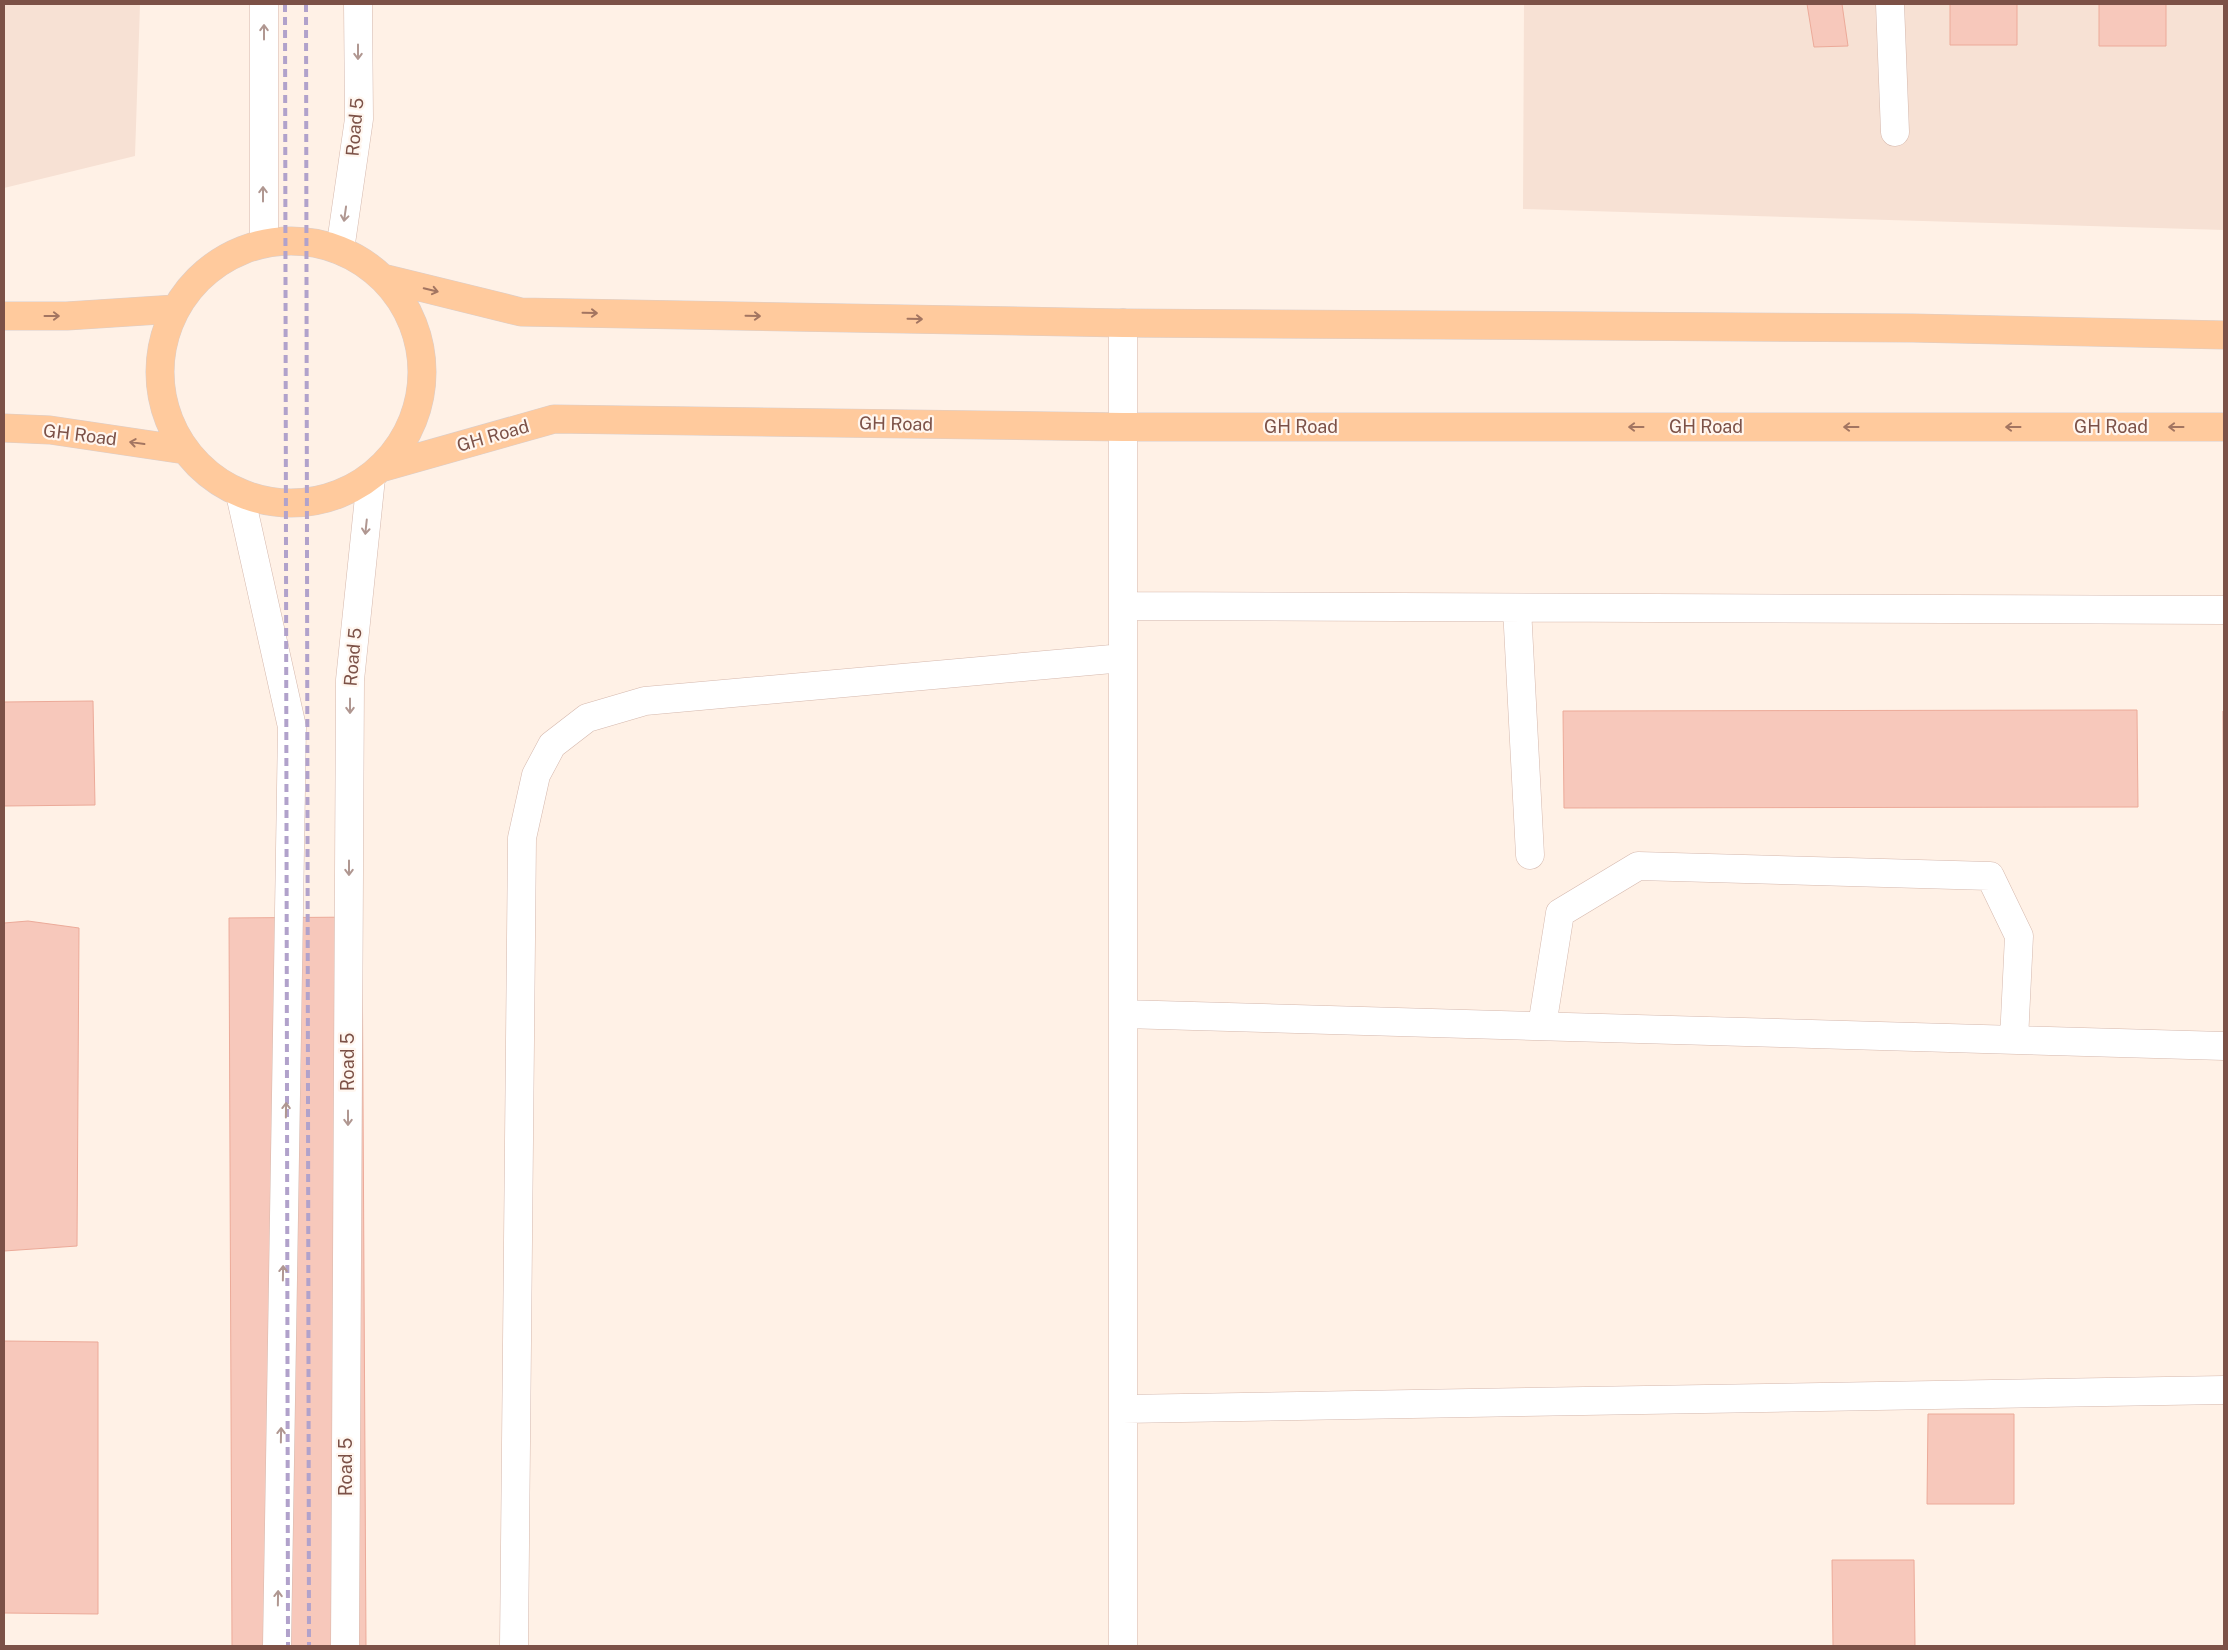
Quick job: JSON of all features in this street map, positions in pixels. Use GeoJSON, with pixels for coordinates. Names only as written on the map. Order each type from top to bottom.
{"type":"FeatureCollection","features":[{"type":"Feature","properties":{"kind":"main road"},"geometry":{"type":"LineString","coordinates":[[302,240],[340,250],[363,261],[383,278],[408,312],[422,351],[422,393],[409,433],[378,472],[341,495],[308,503],[274,502],[240,494],[210,476],[185,450],[168,417],[160,381],[162,344],[175,309],[198,279],[228,256],[264,243],[302,240]]}},
{"type":"Feature","properties":{"kind":"main road"},"geometry":{"type":"LineString","coordinates":[[383,278],[521,312],[1123,323],[1903,328],[2224,335]]}},
{"type":"Feature","properties":{"kind":"main road"},"geometry":{"type":"LineString","coordinates":[[4,316],[67,316],[175,309]]}},
{"type":"Feature","properties":{"kind":"main road","name":"GH Road"},"geometry":{"type":"LineString","coordinates":[[378,472],[554,419],[1123,427],[2224,427]]}},
{"type":"Feature","properties":{"kind":"main road","name":"GH Road"},"geometry":{"type":"LineString","coordinates":[[4,428],[50,430],[185,450]]}},
{"type":"Feature","properties":{"kind":"street"},"geometry":{"type":"LineString","coordinates":[[264,4],[264,243]]}},
{"type":"Feature","properties":{"kind":"street","name":"Road 5"},"geometry":{"type":"LineString","coordinates":[[340,250],[359,119],[358,4]]}},
{"type":"Feature","properties":{"kind":"street"},"geometry":{"type":"LineString","coordinates":[[1890,4],[1895,132]]}},
{"type":"Feature","properties":{"kind":"street"},"geometry":{"type":"LineString","coordinates":[[1123,323],[1123,1646]]}},
{"type":"Feature","properties":{"kind":"street","name":"Road 5"},"geometry":{"type":"LineString","coordinates":[[345,1646],[350,680],[378,472]]}},
{"type":"Feature","properties":{"kind":"street"},"geometry":{"type":"LineString","coordinates":[[240,494],[292,727],[277,1646]]}},
{"type":"Feature","properties":{"kind":"street"},"geometry":{"type":"LineString","coordinates":[[1123,606],[2224,610]]}},
{"type":"Feature","properties":{"kind":"street"},"geometry":{"type":"LineString","coordinates":[[1517,608],[1530,855]]}},
{"type":"Feature","properties":{"kind":"street"},"geometry":{"type":"LineString","coordinates":[[514,1646],[522,838],[536,775],[552,746],[587,718],[644,701],[1123,658]]}},
{"type":"Feature","properties":{"kind":"street"},"geometry":{"type":"LineString","coordinates":[[1542,1026],[1560,913],[1638,866],[1990,876],[2019,936],[2014,1040]]}},
{"type":"Feature","properties":{"kind":"street"},"geometry":{"type":"LineString","coordinates":[[1123,1014],[2224,1046]]}},
{"type":"Feature","properties":{"kind":"street"},"geometry":{"type":"LineString","coordinates":[[1123,1409],[2224,1390]]}},
{"type":"Feature","properties":{"kind":"shaded area"},"geometry":{"type":"Polygon","coordinates":[[[4,4],[140,4],[135,156],[4,188],[4,4]]]}},
{"type":"Feature","properties":{"kind":"shaded area"},"geometry":{"type":"Polygon","coordinates":[[[1524,4],[2224,4],[2224,230],[1523,209],[1524,4]]]}},
{"type":"Feature","properties":{"kind":"building"},"geometry":{"type":"Polygon","coordinates":[[[1807,4],[1842,4],[1848,46],[1814,47],[1807,4]]]}},
{"type":"Feature","properties":{"kind":"building"},"geometry":{"type":"Polygon","coordinates":[[[1950,4],[2017,4],[2017,45],[1950,45],[1950,4]]]}},
{"type":"Feature","properties":{"kind":"building"},"geometry":{"type":"Polygon","coordinates":[[[2099,4],[2166,4],[2166,46],[2099,46],[2099,4]]]}},
{"type":"Feature","properties":{"kind":"building"},"geometry":{"type":"Polygon","coordinates":[[[93,701],[95,805],[4,806],[4,702],[93,701]]]}},
{"type":"Feature","properties":{"kind":"building"},"geometry":{"type":"Polygon","coordinates":[[[2137,710],[2138,807],[1564,808],[1563,711],[2137,710]]]}},
{"type":"Feature","properties":{"kind":"building"},"geometry":{"type":"Polygon","coordinates":[[[2223,711],[2224,711],[2224,871],[2223,711]]]}},
{"type":"Feature","properties":{"kind":"building"},"geometry":{"type":"Polygon","coordinates":[[[362,917],[366,1646],[232,1646],[229,918],[362,917]]]}},
{"type":"Feature","properties":{"kind":"building"},"geometry":{"type":"Polygon","coordinates":[[[28,921],[79,928],[77,1246],[4,1251],[4,923],[28,921]]]}},
{"type":"Feature","properties":{"kind":"building"},"geometry":{"type":"Polygon","coordinates":[[[4,1341],[98,1342],[98,1614],[4,1613],[4,1341]]]}},
{"type":"Feature","properties":{"kind":"building"},"geometry":{"type":"Polygon","coordinates":[[[1928,1414],[2014,1414],[2014,1504],[1927,1504],[1928,1414]]]}},
{"type":"Feature","properties":{"kind":"building"},"geometry":{"type":"Polygon","coordinates":[[[1832,1560],[1914,1560],[1915,1646],[1833,1646],[1832,1560]]]}},
{"type":"Feature","properties":{"kind":"railway"},"geometry":{"type":"LineString","coordinates":[[285,4],[288,1646]]}},
{"type":"Feature","properties":{"kind":"railway"},"geometry":{"type":"LineString","coordinates":[[306,4],[309,1646]]}}]}
